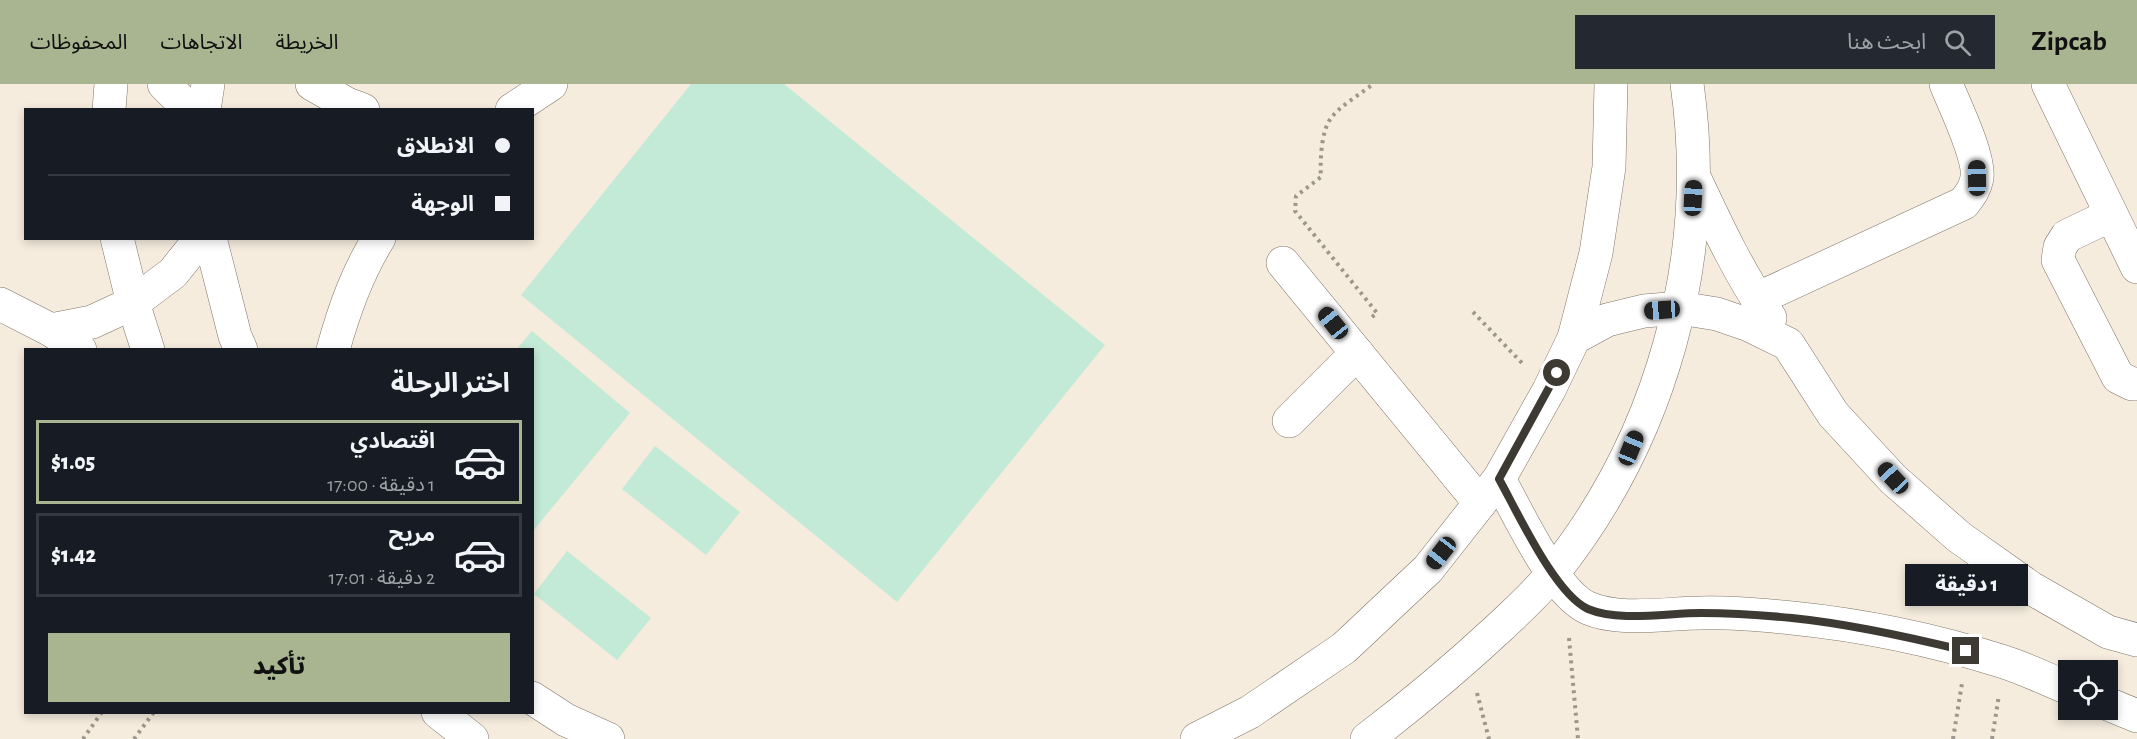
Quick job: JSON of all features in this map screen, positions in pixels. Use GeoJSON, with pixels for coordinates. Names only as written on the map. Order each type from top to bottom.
{"type":"FeatureCollection","features":[{"type":"Feature","properties":{"kind":"street"},"geometry":{"type":"LineString","coordinates":[[109,108],[111,84]]}},
{"type":"Feature","properties":{"kind":"street"},"geometry":{"type":"LineString","coordinates":[[164,84],[188,108]]}},
{"type":"Feature","properties":{"kind":"street"},"geometry":{"type":"LineString","coordinates":[[204,108],[208,84]]}},
{"type":"Feature","properties":{"kind":"street"},"geometry":{"type":"LineString","coordinates":[[312,84],[358,108]]}},
{"type":"Feature","properties":{"kind":"street"},"geometry":{"type":"LineString","coordinates":[[515,108],[551,84]]}},
{"type":"Feature","properties":{"kind":"street"},"geometry":{"type":"LineString","coordinates":[[1197,739],[1250,712],[1344,648],[1428,569],[1490,491],[1548,390],[1574,338],[1596,253],[1609,167],[1611,84]]}},
{"type":"Feature","properties":{"kind":"street"},"geometry":{"type":"LineString","coordinates":[[1367,739],[1418,700],[1559,583],[1631,448],[1659,379],[1680,308],[1690,242],[1694,176],[1687,84]]}},
{"type":"Feature","properties":{"kind":"street"},"geometry":{"type":"LineString","coordinates":[[1757,299],[1964,203],[1973,192],[1977,178],[1977,163],[1946,84]]}},
{"type":"Feature","properties":{"kind":"street"},"geometry":{"type":"LineString","coordinates":[[2048,84],[2137,267]]}},
{"type":"Feature","properties":{"kind":"street"},"geometry":{"type":"LineString","coordinates":[[1694,176],[1723,240],[1757,299],[1833,414],[1893,478],[1959,537],[2031,588],[2108,632],[2137,640]]}},
{"type":"Feature","properties":{"kind":"street"},"geometry":{"type":"LineString","coordinates":[[2111,214],[2067,236],[2060,247],[2058,260],[2118,376],[2132,384],[2137,384]]}},
{"type":"Feature","properties":{"kind":"street"},"geometry":{"type":"LineString","coordinates":[[117,240],[133,303],[147,348]]}},
{"type":"Feature","properties":{"kind":"street"},"geometry":{"type":"LineString","coordinates":[[51,330],[92,322],[133,303],[173,273],[199,240]]}},
{"type":"Feature","properties":{"kind":"street"},"geometry":{"type":"LineString","coordinates":[[211,240],[240,348]]}},
{"type":"Feature","properties":{"kind":"street"},"geometry":{"type":"LineString","coordinates":[[334,348],[346,304],[378,240]]}},
{"type":"Feature","properties":{"kind":"street"},"geometry":{"type":"LineString","coordinates":[[1283,262],[1352,346],[1490,491],[1559,583],[1588,608],[1616,615],[1704,613],[1792,618],[1880,631],[2004,662],[2058,684]]}},
{"type":"Feature","properties":{"kind":"street"},"geometry":{"type":"LineString","coordinates":[[0,304],[51,330],[77,348]]}},
{"type":"Feature","properties":{"kind":"street"},"geometry":{"type":"LineString","coordinates":[[1574,338],[1607,320],[1644,311],[1680,308],[1717,314],[1749,325],[1788,344]]}},
{"type":"Feature","properties":{"kind":"street"},"geometry":{"type":"LineString","coordinates":[[1289,421],[1352,346]]}},
{"type":"Feature","properties":{"kind":"street"},"geometry":{"type":"LineString","coordinates":[[534,699],[566,720],[608,739]]}},
{"type":"Feature","properties":{"kind":"street"},"geometry":{"type":"LineString","coordinates":[[2118,708],[2137,716]]}},
{"type":"Feature","properties":{"kind":"street"},"geometry":{"type":"LineString","coordinates":[[441,714],[472,739]]}},
{"type":"Feature","properties":{"kind":"path"},"geometry":{"type":"LineString","coordinates":[[1352,346],[1377,313],[1295,211],[1296,196],[1321,177],[1323,141],[1331,118],[1373,84]]}},
{"type":"Feature","properties":{"kind":"path"},"geometry":{"type":"LineString","coordinates":[[1473,312],[1548,390]]}},
{"type":"Feature","properties":{"kind":"path"},"geometry":{"type":"LineString","coordinates":[[1559,583],[1578,739]]}},
{"type":"Feature","properties":{"kind":"path"},"geometry":{"type":"LineString","coordinates":[[1953,739],[1966,651]]}},
{"type":"Feature","properties":{"kind":"path"},"geometry":{"type":"LineString","coordinates":[[1468,657],[1489,739]]}},
{"type":"Feature","properties":{"kind":"path"},"geometry":{"type":"LineString","coordinates":[[1992,739],[2004,662]]}},
{"type":"Feature","properties":{"kind":"path"},"geometry":{"type":"LineString","coordinates":[[83,739],[101,714]]}},
{"type":"Feature","properties":{"kind":"path"},"geometry":{"type":"LineString","coordinates":[[134,739],[153,714]]}},
{"type":"Feature","properties":{"kind":"green space"},"geometry":{"type":"Polygon","coordinates":[[[691,84],[784,84],[1105,345],[897,602],[521,295],[691,84]]]}},
{"type":"Feature","properties":{"kind":"green space"},"geometry":{"type":"Polygon","coordinates":[[[532,331],[630,413],[534,530],[534,348],[518,348],[532,331]]]}},
{"type":"Feature","properties":{"kind":"green space"},"geometry":{"type":"Polygon","coordinates":[[[655,446],[740,512],[706,555],[622,489],[655,446]]]}},
{"type":"Feature","properties":{"kind":"green space"},"geometry":{"type":"Polygon","coordinates":[[[567,551],[651,618],[617,660],[534,594],[567,551]]]}},
{"type":"Feature","properties":{"kind":"route"},"geometry":{"type":"LineString","coordinates":[[1557,373],[1499,479],[1552,574],[1565,592],[1588,608],[1616,615],[1704,613],[1792,618],[1880,631],[1966,651]]}}]}
